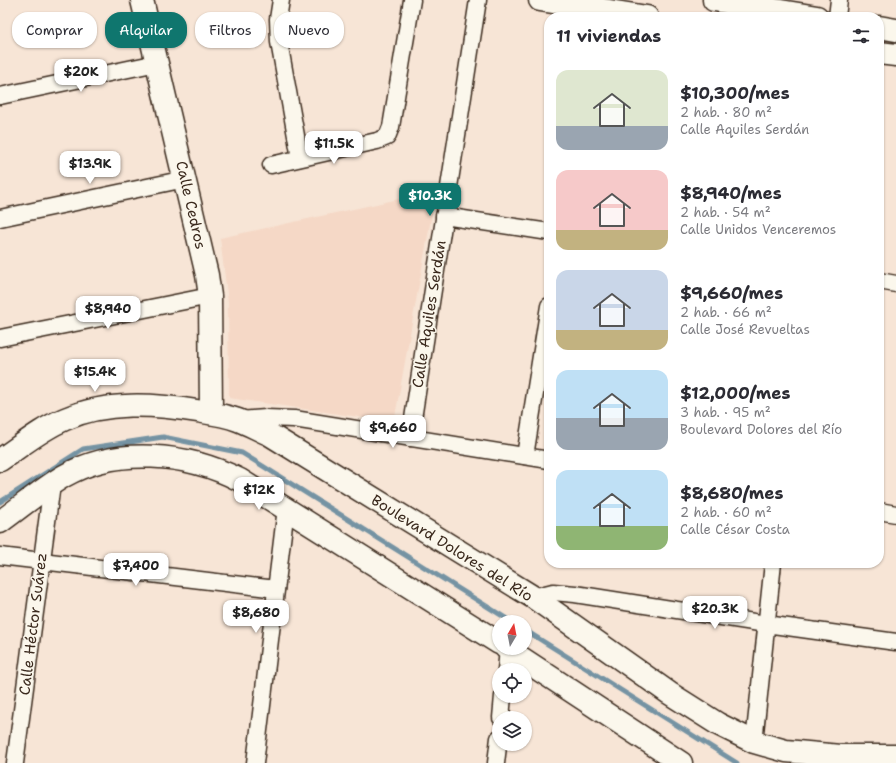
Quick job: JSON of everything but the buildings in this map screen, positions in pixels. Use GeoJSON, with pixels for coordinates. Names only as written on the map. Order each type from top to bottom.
{"type":"FeatureCollection","features":[{"type":"Feature","properties":{"kind":"street","name":"Calle Cedros"},"geometry":{"type":"LineString","coordinates":[[142,0],[207,275],[210,296],[211,413]]}},
{"type":"Feature","properties":{"kind":"street"},"geometry":{"type":"LineString","coordinates":[[281,0],[278,19],[279,42],[300,158]]}},
{"type":"Feature","properties":{"kind":"street"},"geometry":{"type":"LineString","coordinates":[[271,165],[377,141],[387,137],[391,127],[412,0]]}},
{"type":"Feature","properties":{"kind":"street","name":"Calle Aquiles Serdán"},"geometry":{"type":"LineString","coordinates":[[410,438],[478,0]]}},
{"type":"Feature","properties":{"kind":"street"},"geometry":{"type":"LineString","coordinates":[[540,0],[616,12]]}},
{"type":"Feature","properties":{"kind":"street"},"geometry":{"type":"LineString","coordinates":[[714,0],[787,12]]}},
{"type":"Feature","properties":{"kind":"street"},"geometry":{"type":"LineString","coordinates":[[838,12],[839,0]]}},
{"type":"Feature","properties":{"kind":"street"},"geometry":{"type":"LineString","coordinates":[[884,28],[896,30]]}},
{"type":"Feature","properties":{"kind":"street"},"geometry":{"type":"LineString","coordinates":[[884,54],[896,55]]}},
{"type":"Feature","properties":{"kind":"street"},"geometry":{"type":"LineString","coordinates":[[0,96],[157,63]]}},
{"type":"Feature","properties":{"kind":"street"},"geometry":{"type":"LineString","coordinates":[[0,218],[185,179]]}},
{"type":"Feature","properties":{"kind":"street"},"geometry":{"type":"LineString","coordinates":[[444,216],[544,231]]}},
{"type":"Feature","properties":{"kind":"street"},"geometry":{"type":"LineString","coordinates":[[884,282],[896,284]]}},
{"type":"Feature","properties":{"kind":"street"},"geometry":{"type":"LineString","coordinates":[[0,338],[210,296]]}},
{"type":"Feature","properties":{"kind":"street"},"geometry":{"type":"LineString","coordinates":[[525,456],[544,337]]}},
{"type":"Feature","properties":{"kind":"street","name":"Boulevard Dolores del Río"},"geometry":{"type":"LineString","coordinates":[[0,460],[64,419],[84,412],[104,408],[141,405],[169,406],[211,413],[238,420],[269,434],[533,597],[669,693],[718,724],[754,742],[786,751],[840,756],[896,756]]}},
{"type":"Feature","properties":{"kind":"street"},"geometry":{"type":"LineString","coordinates":[[238,420],[294,418],[544,459]]}},
{"type":"Feature","properties":{"kind":"street"},"geometry":{"type":"LineString","coordinates":[[0,522],[65,476],[96,464],[120,458],[157,457],[192,462],[228,473],[286,508],[492,644]]}},
{"type":"Feature","properties":{"kind":"street","name":"Calle Héctor Suárez"},"geometry":{"type":"LineString","coordinates":[[15,763],[52,484]]}},
{"type":"Feature","properties":{"kind":"street"},"geometry":{"type":"LineString","coordinates":[[255,763],[286,508]]}},
{"type":"Feature","properties":{"kind":"street"},"geometry":{"type":"LineString","coordinates":[[884,512],[896,514]]}},
{"type":"Feature","properties":{"kind":"street"},"geometry":{"type":"LineString","coordinates":[[0,556],[276,590]]}},
{"type":"Feature","properties":{"kind":"street"},"geometry":{"type":"LineString","coordinates":[[754,742],[772,568]]}},
{"type":"Feature","properties":{"kind":"street"},"geometry":{"type":"LineString","coordinates":[[533,597],[553,592],[575,594],[766,624],[896,642]]}},
{"type":"Feature","properties":{"kind":"street"},"geometry":{"type":"LineString","coordinates":[[508,655],[681,763]]}},
{"type":"Feature","properties":{"kind":"street"},"geometry":{"type":"LineString","coordinates":[[496,763],[497,751]]}},
{"type":"Feature","properties":{"kind":"shaded area"},"geometry":{"type":"Polygon","coordinates":[[[436,191],[394,422],[229,398],[228,302],[220,238],[436,191]]]}},
{"type":"Feature","properties":{"kind":"waterway"},"geometry":{"type":"LineString","coordinates":[[0,502],[83,449],[163,437],[242,453],[501,615]]}},
{"type":"Feature","properties":{"kind":"waterway"},"geometry":{"type":"LineString","coordinates":[[532,634],[737,763]]}}]}
